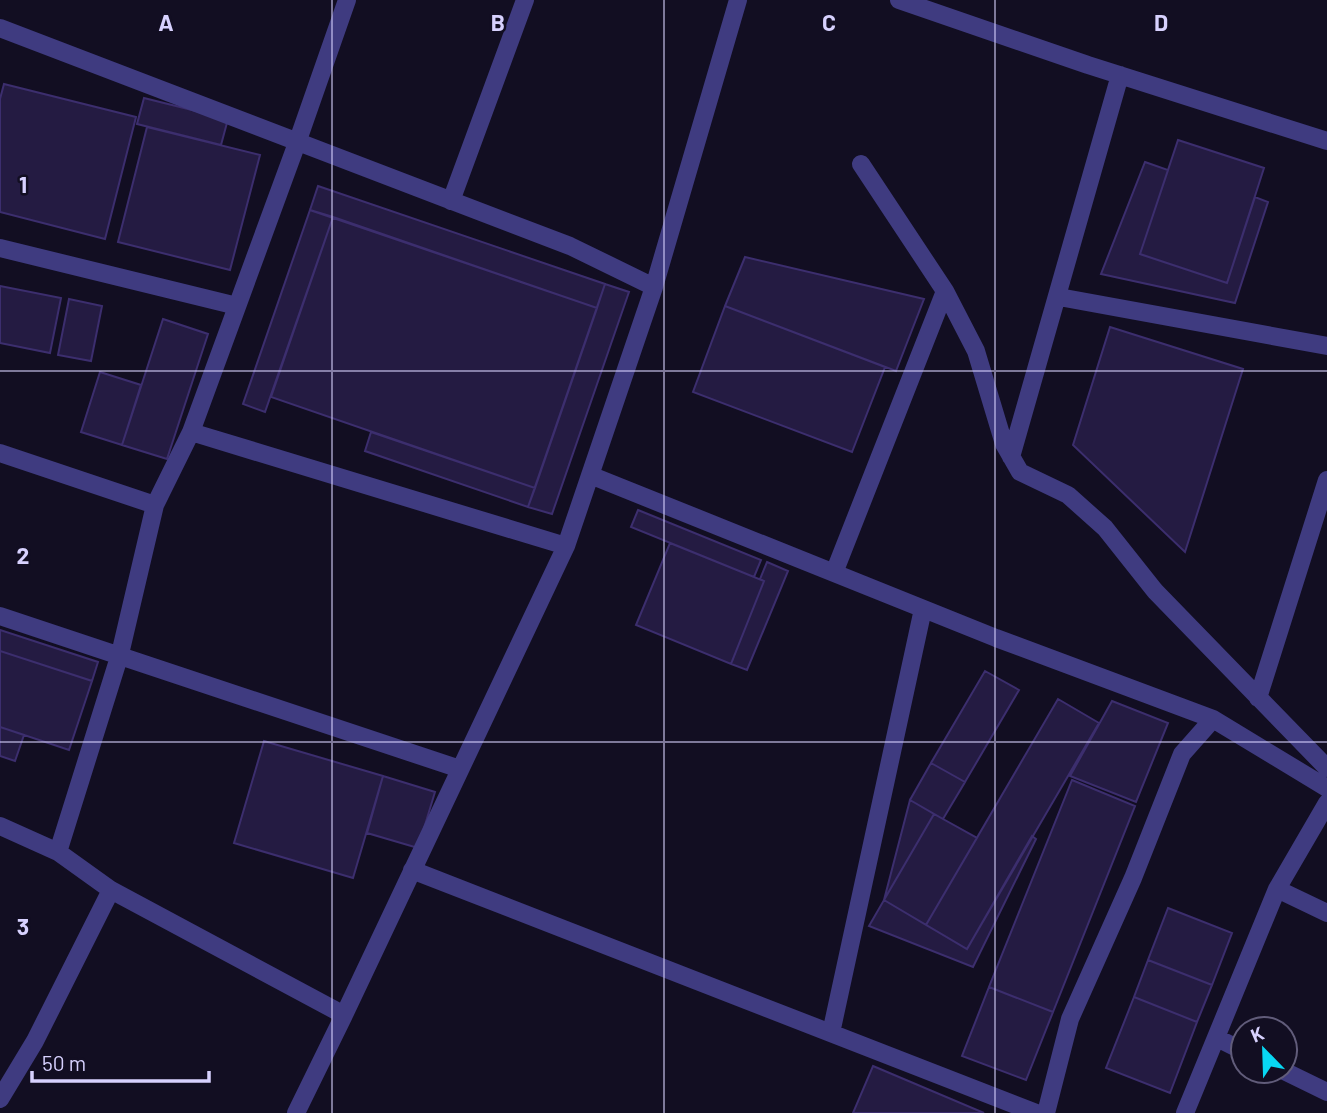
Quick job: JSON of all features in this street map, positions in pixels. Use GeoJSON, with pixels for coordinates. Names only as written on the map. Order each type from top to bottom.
{"type":"FeatureCollection","features":[{"type":"Feature","properties":{"kind":"street"},"geometry":{"type":"LineString","coordinates":[[58,852],[120,654],[155,505],[191,432],[347,0]]}},
{"type":"Feature","properties":{"kind":"street"},"geometry":{"type":"LineString","coordinates":[[452,201],[525,0]]}},
{"type":"Feature","properties":{"kind":"street"},"geometry":{"type":"LineString","coordinates":[[296,1113],[566,546],[654,287],[738,0]]}},
{"type":"Feature","properties":{"kind":"street"},"geometry":{"type":"LineString","coordinates":[[900,0],[1120,75],[1327,141]]}},
{"type":"Feature","properties":{"kind":"street"},"geometry":{"type":"LineString","coordinates":[[0,28],[570,246],[654,287]]}},
{"type":"Feature","properties":{"kind":"street"},"geometry":{"type":"LineString","coordinates":[[1011,457],[1059,297],[1120,75]]}},
{"type":"Feature","properties":{"kind":"street"},"geometry":{"type":"LineString","coordinates":[[861,164],[945,291],[976,351],[992,412],[1004,444],[1020,472],[1068,495],[1105,528],[1155,591],[1327,768]]}},
{"type":"Feature","properties":{"kind":"street"},"geometry":{"type":"LineString","coordinates":[[0,248],[237,306]]}},
{"type":"Feature","properties":{"kind":"street"},"geometry":{"type":"LineString","coordinates":[[834,573],[945,291]]}},
{"type":"Feature","properties":{"kind":"street"},"geometry":{"type":"LineString","coordinates":[[1059,297],[1327,346]]}},
{"type":"Feature","properties":{"kind":"street"},"geometry":{"type":"LineString","coordinates":[[191,432],[566,546]]}},
{"type":"Feature","properties":{"kind":"street"},"geometry":{"type":"LineString","coordinates":[[0,453],[155,505]]}},
{"type":"Feature","properties":{"kind":"street"},"geometry":{"type":"LineString","coordinates":[[590,475],[923,609],[1213,719],[1327,788]]}},
{"type":"Feature","properties":{"kind":"street"},"geometry":{"type":"LineString","coordinates":[[1258,698],[1327,480]]}},
{"type":"Feature","properties":{"kind":"street"},"geometry":{"type":"LineString","coordinates":[[831,1033],[923,609]]}},
{"type":"Feature","properties":{"kind":"street"},"geometry":{"type":"LineString","coordinates":[[0,616],[460,769]]}},
{"type":"Feature","properties":{"kind":"street"},"geometry":{"type":"LineString","coordinates":[[1046,1113],[1070,1019],[1133,878],[1182,754],[1213,719]]}},
{"type":"Feature","properties":{"kind":"street"},"geometry":{"type":"LineString","coordinates":[[1185,1113],[1277,889],[1327,803]]}},
{"type":"Feature","properties":{"kind":"street"},"geometry":{"type":"LineString","coordinates":[[0,826],[58,852],[111,890],[344,1015]]}},
{"type":"Feature","properties":{"kind":"street"},"geometry":{"type":"LineString","coordinates":[[412,870],[1036,1113]]}},
{"type":"Feature","properties":{"kind":"street"},"geometry":{"type":"LineString","coordinates":[[1277,889],[1327,913]]}},
{"type":"Feature","properties":{"kind":"street"},"geometry":{"type":"LineString","coordinates":[[0,1099],[35,1041],[111,890]]}},
{"type":"Feature","properties":{"kind":"street"},"geometry":{"type":"LineString","coordinates":[[1217,1038],[1229,1044]]}},
{"type":"Feature","properties":{"kind":"street"},"geometry":{"type":"LineString","coordinates":[[1299,1078],[1327,1092]]}},
{"type":"Feature","properties":{"kind":"building"},"geometry":{"type":"Polygon","coordinates":[[[4,84],[136,117],[105,239],[0,212],[0,99],[4,84]]]}},
{"type":"Feature","properties":{"kind":"building"},"geometry":{"type":"Polygon","coordinates":[[[144,98],[228,119],[221,145],[137,124],[144,98]]]}},
{"type":"Feature","properties":{"kind":"building"},"geometry":{"type":"Polygon","coordinates":[[[147,127],[260,155],[230,270],[118,242],[147,127]]]}},
{"type":"Feature","properties":{"kind":"building"},"geometry":{"type":"Polygon","coordinates":[[[1178,140],[1264,168],[1227,283],[1140,254],[1178,140]]]}},
{"type":"Feature","properties":{"kind":"building"},"geometry":{"type":"Polygon","coordinates":[[[1145,162],[1168,170],[1140,254],[1227,283],[1255,197],[1268,202],[1235,303],[1101,274],[1145,162]]]}},
{"type":"Feature","properties":{"kind":"building"},"geometry":{"type":"Polygon","coordinates":[[[318,186],[605,284],[597,308],[310,210],[318,186]]]}},
{"type":"Feature","properties":{"kind":"building"},"geometry":{"type":"Polygon","coordinates":[[[310,210],[333,217],[265,412],[243,404],[310,210]]]}},
{"type":"Feature","properties":{"kind":"building"},"geometry":{"type":"Polygon","coordinates":[[[333,217],[597,308],[535,488],[271,397],[333,217]]]}},
{"type":"Feature","properties":{"kind":"building"},"geometry":{"type":"Polygon","coordinates":[[[745,257],[924,299],[896,371],[725,306],[745,257]]]}},
{"type":"Feature","properties":{"kind":"building"},"geometry":{"type":"Polygon","coordinates":[[[605,284],[629,292],[552,514],[528,507],[605,284]]]}},
{"type":"Feature","properties":{"kind":"building"},"geometry":{"type":"Polygon","coordinates":[[[0,286],[61,298],[50,353],[0,343],[0,286]]]}},
{"type":"Feature","properties":{"kind":"building"},"geometry":{"type":"Polygon","coordinates":[[[69,299],[102,306],[91,361],[58,355],[69,299]]]}},
{"type":"Feature","properties":{"kind":"building"},"geometry":{"type":"Polygon","coordinates":[[[725,306],[885,367],[852,452],[693,392],[725,306]]]}},
{"type":"Feature","properties":{"kind":"building"},"geometry":{"type":"Polygon","coordinates":[[[163,319],[208,334],[167,459],[122,445],[163,319]]]}},
{"type":"Feature","properties":{"kind":"building"},"geometry":{"type":"Polygon","coordinates":[[[1110,327],[1243,369],[1185,552],[1073,445],[1110,327]]]}},
{"type":"Feature","properties":{"kind":"building"},"geometry":{"type":"Polygon","coordinates":[[[100,372],[141,385],[122,445],[81,432],[100,372]]]}},
{"type":"Feature","properties":{"kind":"building"},"geometry":{"type":"Polygon","coordinates":[[[371,432],[535,488],[528,507],[365,451],[371,432]]]}},
{"type":"Feature","properties":{"kind":"building"},"geometry":{"type":"Polygon","coordinates":[[[638,510],[761,560],[754,577],[631,527],[638,510]]]}},
{"type":"Feature","properties":{"kind":"building"},"geometry":{"type":"Polygon","coordinates":[[[670,543],[764,581],[731,664],[636,625],[670,543]]]}},
{"type":"Feature","properties":{"kind":"building"},"geometry":{"type":"Polygon","coordinates":[[[767,562],[788,571],[747,670],[731,664],[764,581],[760,579],[767,562]]]}},
{"type":"Feature","properties":{"kind":"building"},"geometry":{"type":"Polygon","coordinates":[[[0,630],[98,662],[92,681],[0,651],[0,630]]]}},
{"type":"Feature","properties":{"kind":"building"},"geometry":{"type":"Polygon","coordinates":[[[0,651],[92,681],[69,750],[0,727],[0,651]]]}},
{"type":"Feature","properties":{"kind":"building"},"geometry":{"type":"Polygon","coordinates":[[[985,671],[1019,690],[965,782],[931,763],[985,671]]]}},
{"type":"Feature","properties":{"kind":"building"},"geometry":{"type":"Polygon","coordinates":[[[1058,699],[1099,723],[967,949],[926,925],[1058,699]]]}},
{"type":"Feature","properties":{"kind":"building"},"geometry":{"type":"Polygon","coordinates":[[[1112,701],[1168,723],[1136,802],[1070,776],[1112,701]]]}},
{"type":"Feature","properties":{"kind":"building"},"geometry":{"type":"Polygon","coordinates":[[[0,727],[24,735],[15,761],[0,756],[0,727]]]}},
{"type":"Feature","properties":{"kind":"building"},"geometry":{"type":"Polygon","coordinates":[[[264,741],[383,776],[353,878],[234,843],[264,741]]]}},
{"type":"Feature","properties":{"kind":"building"},"geometry":{"type":"Polygon","coordinates":[[[931,763],[965,782],[943,819],[910,800],[931,763]]]}},
{"type":"Feature","properties":{"kind":"building"},"geometry":{"type":"Polygon","coordinates":[[[383,776],[435,792],[418,848],[367,833],[383,776]]]}},
{"type":"Feature","properties":{"kind":"building"},"geometry":{"type":"Polygon","coordinates":[[[1072,780],[1135,806],[1053,1012],[989,987],[1072,780]]]}},
{"type":"Feature","properties":{"kind":"building"},"geometry":{"type":"Polygon","coordinates":[[[910,800],[934,814],[884,900],[910,800]]]}},
{"type":"Feature","properties":{"kind":"building"},"geometry":{"type":"Polygon","coordinates":[[[934,814],[977,838],[926,925],[884,900],[934,814]]]}},
{"type":"Feature","properties":{"kind":"building"},"geometry":{"type":"Polygon","coordinates":[[[1032,836],[1036,839],[973,967],[869,926],[884,900],[967,949],[1032,836]]]}},
{"type":"Feature","properties":{"kind":"building"},"geometry":{"type":"Polygon","coordinates":[[[1168,908],[1232,933],[1212,985],[1148,960],[1168,908]]]}},
{"type":"Feature","properties":{"kind":"building"},"geometry":{"type":"Polygon","coordinates":[[[1148,960],[1212,985],[1197,1022],[1134,997],[1148,960]]]}},
{"type":"Feature","properties":{"kind":"building"},"geometry":{"type":"Polygon","coordinates":[[[989,987],[1053,1012],[1026,1080],[962,1056],[989,987]]]}},
{"type":"Feature","properties":{"kind":"building"},"geometry":{"type":"Polygon","coordinates":[[[1134,997],[1197,1022],[1170,1093],[1106,1068],[1134,997]]]}},
{"type":"Feature","properties":{"kind":"building"},"geometry":{"type":"Polygon","coordinates":[[[873,1066],[984,1113],[853,1113],[873,1066]]]}}]}
